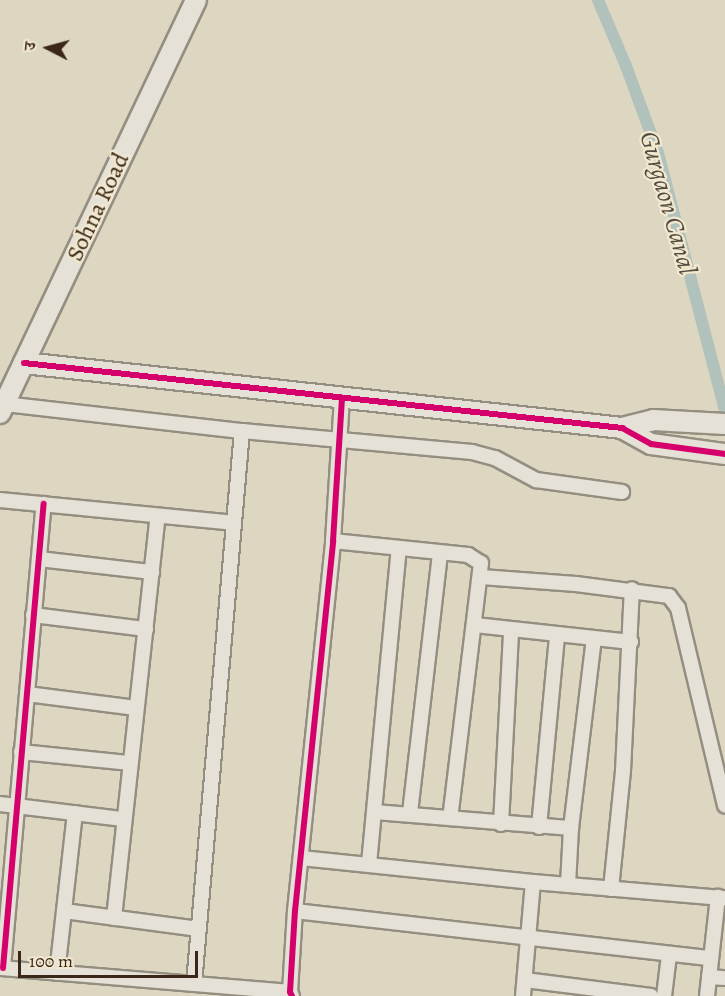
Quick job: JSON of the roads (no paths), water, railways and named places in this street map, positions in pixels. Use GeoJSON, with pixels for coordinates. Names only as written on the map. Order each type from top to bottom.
{"type":"FeatureCollection","features":[{"type":"Feature","properties":{"kind":"street","name":"Sohna Road"},"geometry":{"type":"LineString","coordinates":[[2,409],[196,0]]}},
{"type":"Feature","properties":{"kind":"street"},"geometry":{"type":"LineString","coordinates":[[24,363],[622,428],[653,420],[725,424]]}},
{"type":"Feature","properties":{"kind":"street"},"geometry":{"type":"LineString","coordinates":[[44,504],[2,968],[291,994],[295,911],[333,541],[342,398]]}},
{"type":"Feature","properties":{"kind":"street"},"geometry":{"type":"LineString","coordinates":[[2,409],[340,438],[472,452],[495,458],[536,480],[622,492]]}},
{"type":"Feature","properties":{"kind":"street"},"geometry":{"type":"LineString","coordinates":[[622,428],[651,444],[725,454]]}},
{"type":"Feature","properties":{"kind":"street"},"geometry":{"type":"LineString","coordinates":[[194,984],[242,431]]}},
{"type":"Feature","properties":{"kind":"street"},"geometry":{"type":"LineString","coordinates":[[0,500],[233,524]]}},
{"type":"Feature","properties":{"kind":"street"},"geometry":{"type":"LineString","coordinates":[[114,918],[123,819],[158,516]]}},
{"type":"Feature","properties":{"kind":"street"},"geometry":{"type":"LineString","coordinates":[[333,541],[474,556],[482,563],[450,818]]}},
{"type":"Feature","properties":{"kind":"street"},"geometry":{"type":"LineString","coordinates":[[369,864],[399,549]]}},
{"type":"Feature","properties":{"kind":"street"},"geometry":{"type":"LineString","coordinates":[[410,813],[440,553]]}},
{"type":"Feature","properties":{"kind":"street"},"geometry":{"type":"LineString","coordinates":[[39,559],[152,572]]}},
{"type":"Feature","properties":{"kind":"street"},"geometry":{"type":"LineString","coordinates":[[481,577],[632,590],[669,596],[678,608],[725,805]]}},
{"type":"Feature","properties":{"kind":"street"},"geometry":{"type":"LineString","coordinates":[[611,889],[622,771],[631,642],[632,590]]}},
{"type":"Feature","properties":{"kind":"street"},"geometry":{"type":"LineString","coordinates":[[33,615],[146,630]]}},
{"type":"Feature","properties":{"kind":"street"},"geometry":{"type":"LineString","coordinates":[[475,625],[557,636],[631,642]]}},
{"type":"Feature","properties":{"kind":"street"},"geometry":{"type":"LineString","coordinates":[[501,824],[511,630]]}},
{"type":"Feature","properties":{"kind":"street"},"geometry":{"type":"LineString","coordinates":[[539,826],[557,636]]}},
{"type":"Feature","properties":{"kind":"street"},"geometry":{"type":"LineString","coordinates":[[568,885],[571,828],[594,639]]}},
{"type":"Feature","properties":{"kind":"street"},"geometry":{"type":"LineString","coordinates":[[27,694],[136,708]]}},
{"type":"Feature","properties":{"kind":"street"},"geometry":{"type":"LineString","coordinates":[[21,752],[130,763]]}},
{"type":"Feature","properties":{"kind":"street"},"geometry":{"type":"LineString","coordinates":[[0,804],[123,819]]}},
{"type":"Feature","properties":{"kind":"street"},"geometry":{"type":"LineString","coordinates":[[375,812],[410,813],[501,824],[571,828]]}},
{"type":"Feature","properties":{"kind":"street"},"geometry":{"type":"LineString","coordinates":[[57,973],[75,813]]}},
{"type":"Feature","properties":{"kind":"street"},"geometry":{"type":"LineString","coordinates":[[302,858],[533,882],[721,897],[719,938],[710,958],[707,996]]}},
{"type":"Feature","properties":{"kind":"street"},"geometry":{"type":"LineString","coordinates":[[523,996],[533,882]]}},
{"type":"Feature","properties":{"kind":"street"},"geometry":{"type":"LineString","coordinates":[[64,911],[199,929]]}},
{"type":"Feature","properties":{"kind":"street"},"geometry":{"type":"LineString","coordinates":[[295,911],[710,958]]}},
{"type":"Feature","properties":{"kind":"street"},"geometry":{"type":"LineString","coordinates":[[664,996],[669,955]]}},
{"type":"Feature","properties":{"kind":"street"},"geometry":{"type":"LineString","coordinates":[[709,977],[725,978]]}},
{"type":"Feature","properties":{"kind":"street"},"geometry":{"type":"LineString","coordinates":[[525,980],[651,996]]}},
{"type":"Feature","properties":{"kind":"waterway","name":"Gurgaon Canal"},"geometry":{"type":"LineString","coordinates":[[598,0],[626,66],[658,153],[725,411]]}}]}
